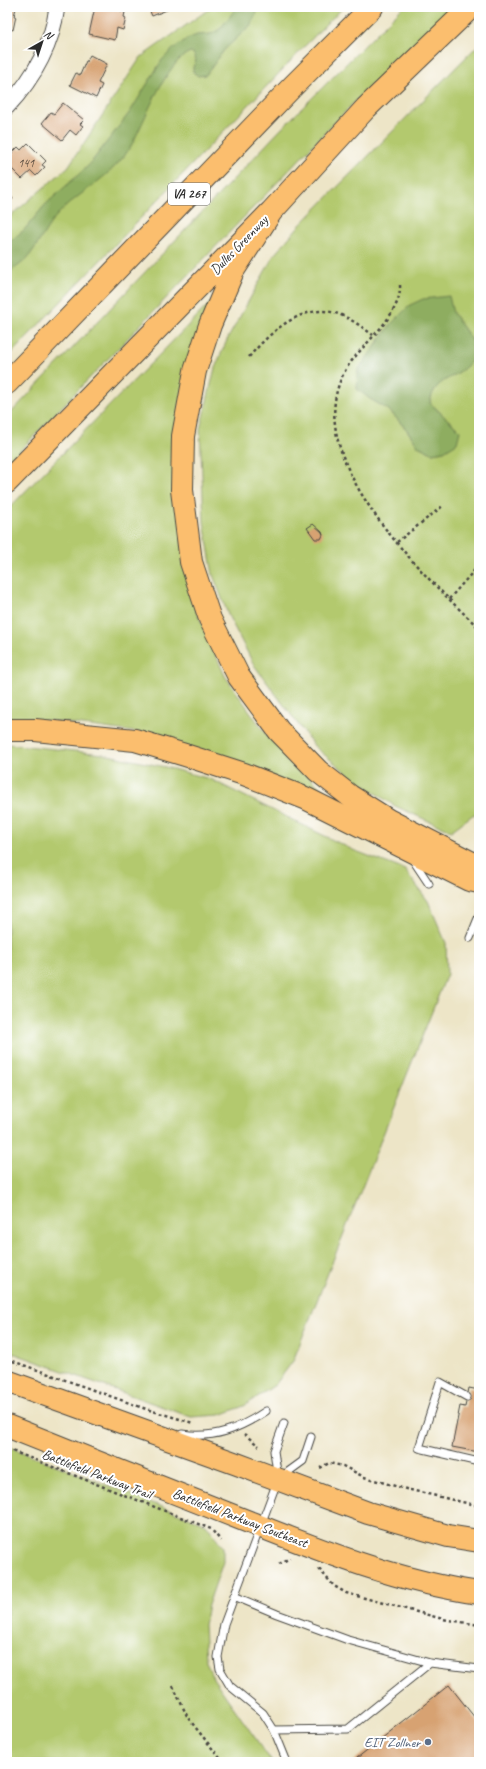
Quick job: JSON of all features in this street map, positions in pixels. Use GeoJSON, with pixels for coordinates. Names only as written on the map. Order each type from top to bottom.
{"type":"FeatureCollection","features":[{"type":"Feature","properties":{"kind":"main road","name":"VA 267"},"geometry":{"type":"LineString","coordinates":[[7,383],[293,86],[372,7]]}},
{"type":"Feature","properties":{"kind":"main road","name":"Dulles Greenway"},"geometry":{"type":"LineString","coordinates":[[7,482],[270,212],[366,108],[471,7]]}},
{"type":"Feature","properties":{"kind":"main road"},"geometry":{"type":"LineString","coordinates":[[270,212],[234,271],[210,325],[195,371],[183,436],[182,482],[191,562],[210,619],[239,677],[279,731],[318,771],[350,796],[388,820],[476,865],[479,869]]}},
{"type":"Feature","properties":{"kind":"main road"},"geometry":{"type":"LineString","coordinates":[[7,730],[50,732],[135,740],[244,774],[305,798],[469,880],[479,882]]}},
{"type":"Feature","properties":{"kind":"main road"},"geometry":{"type":"LineString","coordinates":[[7,1381],[368,1513],[412,1527],[479,1542]]}},
{"type":"Feature","properties":{"kind":"main road","name":"Battlefield Parkway Southeast"},"geometry":{"type":"LineString","coordinates":[[7,1426],[259,1526],[366,1566],[416,1581],[479,1592]]}},
{"type":"Feature","properties":{"kind":"street"},"geometry":{"type":"LineString","coordinates":[[7,107],[34,74],[45,54],[52,33],[57,7]]}},
{"type":"Feature","properties":{"kind":"lane"},"geometry":{"type":"LineString","coordinates":[[397,844],[411,857],[429,884]]}},
{"type":"Feature","properties":{"kind":"lane"},"geometry":{"type":"LineString","coordinates":[[470,938],[479,916]]}},
{"type":"Feature","properties":{"kind":"lane"},"geometry":{"type":"LineString","coordinates":[[467,1396],[440,1382],[419,1448],[479,1462]]}},
{"type":"Feature","properties":{"kind":"lane"},"geometry":{"type":"LineString","coordinates":[[126,1424],[174,1433],[206,1436],[234,1429],[266,1410]]}},
{"type":"Feature","properties":{"kind":"lane"},"geometry":{"type":"LineString","coordinates":[[284,1423],[274,1451],[278,1479],[259,1526],[224,1624],[218,1657],[220,1669],[230,1686],[263,1713],[274,1730],[287,1762]]}},
{"type":"Feature","properties":{"kind":"lane"},"geometry":{"type":"LineString","coordinates":[[278,1479],[303,1461],[311,1437]]}},
{"type":"Feature","properties":{"kind":"lane"},"geometry":{"type":"LineString","coordinates":[[234,1596],[277,1614],[348,1640],[430,1663],[479,1669]]}},
{"type":"Feature","properties":{"kind":"lane"},"geometry":{"type":"LineString","coordinates":[[274,1730],[348,1729],[430,1663]]}},
{"type":"Feature","properties":{"kind":"path"},"geometry":{"type":"LineString","coordinates":[[400,284],[400,293],[393,311],[352,360],[342,375],[334,402],[334,416],[339,449],[356,486],[397,542],[448,599],[479,628]]}},
{"type":"Feature","properties":{"kind":"path"},"geometry":{"type":"LineString","coordinates":[[249,357],[260,344],[280,326],[296,317],[309,314],[321,312],[340,315],[373,335]]}},
{"type":"Feature","properties":{"kind":"path"},"geometry":{"type":"LineString","coordinates":[[397,542],[444,505]]}},
{"type":"Feature","properties":{"kind":"path"},"geometry":{"type":"LineString","coordinates":[[448,599],[479,565]]}},
{"type":"Feature","properties":{"kind":"path"},"geometry":{"type":"LineString","coordinates":[[7,1359],[146,1409],[194,1424]]}},
{"type":"Feature","properties":{"kind":"path","name":"Battlefield Parkway Trail"},"geometry":{"type":"LineString","coordinates":[[7,1449],[211,1529],[221,1541]]}},
{"type":"Feature","properties":{"kind":"path"},"geometry":{"type":"LineString","coordinates":[[320,1468],[329,1463],[343,1466],[364,1477],[402,1488],[479,1506]]}},
{"type":"Feature","properties":{"kind":"path"},"geometry":{"type":"LineString","coordinates":[[280,1564],[291,1558],[297,1557]]}},
{"type":"Feature","properties":{"kind":"path"},"geometry":{"type":"LineString","coordinates":[[314,1564],[334,1586],[346,1593],[443,1619],[479,1625]]}},
{"type":"Feature","properties":{"kind":"path"},"geometry":{"type":"LineString","coordinates":[[173,1686],[188,1718],[223,1762]]}},
{"type":"Feature","properties":{"kind":"green space"},"geometry":{"type":"Polygon","coordinates":[[[212,7],[344,7],[7,358],[7,219],[68,167],[141,57],[212,7]]]}},
{"type":"Feature","properties":{"kind":"green space"},"geometry":{"type":"Polygon","coordinates":[[[237,7],[260,7],[250,26],[225,49],[206,75],[198,76],[193,72],[193,67],[196,60],[193,53],[190,52],[181,58],[164,80],[124,157],[116,166],[58,214],[30,255],[21,264],[7,274],[7,244],[24,230],[45,205],[89,165],[130,112],[162,60],[174,48],[187,39],[197,35],[211,34],[220,29],[237,7]]]}},
{"type":"Feature","properties":{"kind":"green space"},"geometry":{"type":"Polygon","coordinates":[[[403,7],[452,7],[369,87],[7,464],[7,417],[285,125],[403,7]]]}},
{"type":"Feature","properties":{"kind":"green space"},"geometry":{"type":"Polygon","coordinates":[[[479,44],[479,817],[474,814],[451,831],[395,806],[354,779],[315,747],[254,665],[229,617],[213,575],[204,522],[200,429],[215,368],[227,340],[274,255],[298,227],[479,44]],[[410,305],[392,323],[377,343],[389,410],[407,430],[418,446],[432,453],[444,451],[460,431],[430,403],[432,392],[441,382],[462,370],[474,343],[453,313],[410,305]]]}},
{"type":"Feature","properties":{"kind":"green space"},"geometry":{"type":"Polygon","coordinates":[[[449,296],[453,313],[474,343],[473,359],[462,370],[434,390],[430,403],[460,431],[457,443],[444,451],[432,453],[418,446],[407,430],[389,410],[370,399],[357,389],[358,370],[392,323],[410,305],[423,299],[449,296]]]}},
{"type":"Feature","properties":{"kind":"green space"},"geometry":{"type":"Polygon","coordinates":[[[214,299],[186,367],[196,610],[225,676],[268,737],[334,801],[142,733],[53,721],[7,719],[7,510],[214,299]]]}},
{"type":"Feature","properties":{"kind":"green space"},"geometry":{"type":"Polygon","coordinates":[[[7,744],[103,754],[165,767],[210,779],[353,850],[405,870],[428,901],[446,943],[447,974],[293,1361],[275,1385],[244,1406],[220,1415],[191,1417],[7,1351],[7,744]]]}},
{"type":"Feature","properties":{"kind":"green space"},"geometry":{"type":"Polygon","coordinates":[[[7,1446],[206,1524],[223,1547],[223,1562],[208,1605],[204,1625],[206,1661],[213,1678],[272,1762],[7,1762],[7,1446]]]}},
{"type":"Feature","properties":{"kind":"building"},"geometry":{"type":"Polygon","coordinates":[[[7,7],[16,8],[13,30],[7,28],[7,7]]]}},
{"type":"Feature","properties":{"kind":"building"},"geometry":{"type":"Polygon","coordinates":[[[95,7],[107,7],[125,12],[124,17],[126,18],[123,30],[117,28],[115,40],[89,34],[95,7]]]}},
{"type":"Feature","properties":{"kind":"building"},"geometry":{"type":"Polygon","coordinates":[[[148,7],[174,7],[152,16],[148,7]]]}},
{"type":"Feature","properties":{"kind":"building"},"geometry":{"type":"Polygon","coordinates":[[[90,55],[107,64],[98,83],[102,85],[96,98],[70,85],[76,73],[80,75],[90,55]]]}},
{"type":"Feature","properties":{"kind":"building"},"geometry":{"type":"Polygon","coordinates":[[[63,103],[84,120],[80,124],[83,126],[76,135],[70,130],[62,140],[42,123],[51,112],[54,114],[63,103]]]}},
{"type":"Feature","properties":{"kind":"building"},"geometry":{"type":"Polygon","coordinates":[[[28,143],[46,161],[42,165],[45,167],[36,176],[31,171],[22,179],[7,164],[7,158],[18,147],[21,150],[28,143]]]}},
{"type":"Feature","properties":{"kind":"building"},"geometry":{"type":"Polygon","coordinates":[[[7,191],[13,199],[7,202],[7,191]]]}},
{"type":"Feature","properties":{"kind":"building"},"geometry":{"type":"Polygon","coordinates":[[[313,524],[322,532],[323,535],[321,539],[315,539],[307,528],[313,524]]]}},
{"type":"Feature","properties":{"kind":"building"},"geometry":{"type":"Polygon","coordinates":[[[469,1388],[479,1390],[479,1452],[452,1447],[460,1406],[465,1407],[469,1388]]]}},
{"type":"Feature","properties":{"kind":"building","name":"EIT Zollner"},"geometry":{"type":"Polygon","coordinates":[[[449,1685],[479,1723],[479,1762],[352,1762],[449,1685]]]}},
{"type":"Feature","properties":{"kind":"place","name":"EIT Zollner"},"geometry":{"type":"Point","coordinates":[428,1742]}}]}
